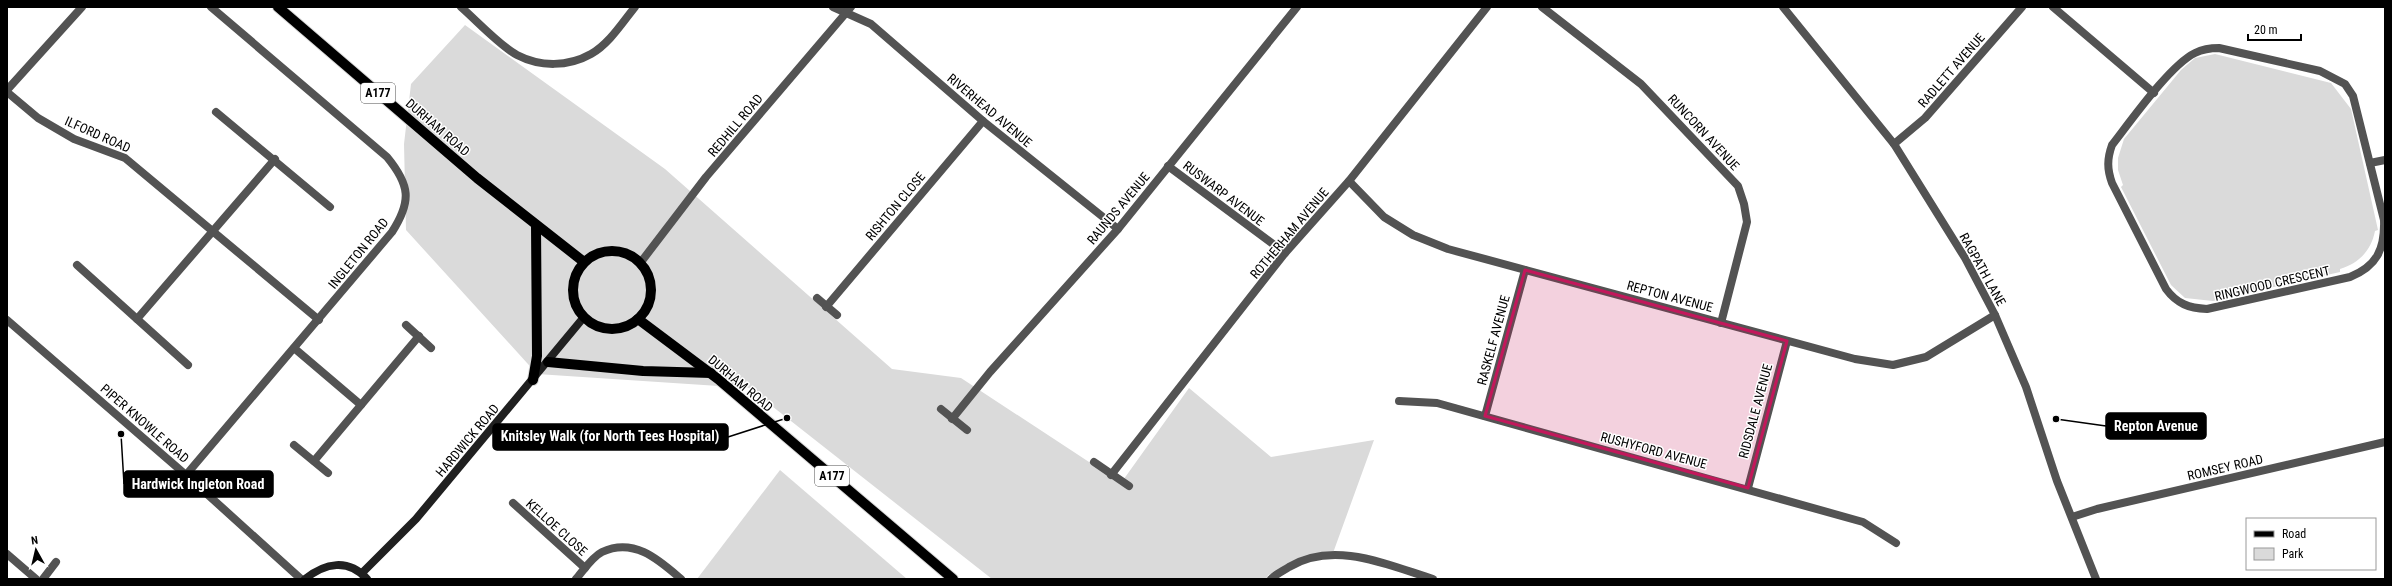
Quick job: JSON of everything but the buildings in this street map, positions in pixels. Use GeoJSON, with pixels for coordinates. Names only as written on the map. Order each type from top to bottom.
{"type":"FeatureCollection","features":[{"type":"Feature","properties":{"kind":"main road","name":"DURHAM ROAD"},"geometry":{"type":"LineString","coordinates":[[278,7],[469,171],[584,262]]}},
{"type":"Feature","properties":{"kind":"main road"},"geometry":{"type":"LineString","coordinates":[[533,380],[537,356],[536,225]]}},
{"type":"Feature","properties":{"kind":"main road"},"geometry":{"type":"LineString","coordinates":[[608,251],[624,252],[641,262],[648,272],[651,295],[648,307],[638,319],[619,328],[607,329],[595,325],[584,317],[577,308],[573,296],[574,282],[584,262],[594,255],[608,251]]}},
{"type":"Feature","properties":{"kind":"main road","name":"DURHAM ROAD"},"geometry":{"type":"LineString","coordinates":[[638,319],[711,373],[953,579]]}},
{"type":"Feature","properties":{"kind":"main road"},"geometry":{"type":"LineString","coordinates":[[548,362],[643,371],[711,373]]}},
{"type":"Feature","properties":{"kind":"street","name":"ILFORD ROAD"},"geometry":{"type":"LineString","coordinates":[[82,7],[7,91],[38,118],[74,139],[126,158],[319,320]]}},
{"type":"Feature","properties":{"kind":"street","name":"INGLETON ROAD"},"geometry":{"type":"LineString","coordinates":[[186,475],[319,320],[392,232],[403,215],[406,193],[402,175],[387,157],[211,7]]}},
{"type":"Feature","properties":{"kind":"street"},"geometry":{"type":"LineString","coordinates":[[461,7],[516,54],[538,63],[552,64],[591,54],[612,35],[635,7]]}},
{"type":"Feature","properties":{"kind":"street","name":"RIVERHEAD AVENUE"},"geometry":{"type":"LineString","coordinates":[[833,7],[848,10],[871,24],[983,121],[1118,229]]}},
{"type":"Feature","properties":{"kind":"street","name":"RAUNDS AVENUE"},"geometry":{"type":"LineString","coordinates":[[952,419],[990,372],[1118,229],[1297,7]]}},
{"type":"Feature","properties":{"kind":"street","name":"ROTHERHAM AVENUE"},"geometry":{"type":"LineString","coordinates":[[1111,475],[1285,253],[1350,181],[1487,7]]}},
{"type":"Feature","properties":{"kind":"street","name":"RUNCORN AVENUE"},"geometry":{"type":"LineString","coordinates":[[1542,7],[1641,84],[1738,186],[1744,204],[1747,222],[1722,323]]}},
{"type":"Feature","properties":{"kind":"street","name":"RAGPATH LANE"},"geometry":{"type":"LineString","coordinates":[[1783,7],[1894,144],[1965,258],[1995,315],[2026,387],[2072,517],[2096,579]]}},
{"type":"Feature","properties":{"kind":"street","name":"RADLETT AVENUE"},"geometry":{"type":"LineString","coordinates":[[1894,144],[1925,118],[2022,7]]}},
{"type":"Feature","properties":{"kind":"street"},"geometry":{"type":"LineString","coordinates":[[2053,7],[2154,93]]}},
{"type":"Feature","properties":{"kind":"street","name":"REDHILL ROAD"},"geometry":{"type":"LineString","coordinates":[[641,262],[706,177],[848,10]]}},
{"type":"Feature","properties":{"kind":"street","name":"RINGWOOD CRESCENT"},"geometry":{"type":"LineString","coordinates":[[2205,48],[2232,50],[2320,71],[2345,84],[2353,96],[2370,163],[2384,220],[2385,238],[2380,251],[2368,267],[2350,277],[2208,309],[2185,306],[2172,297],[2160,281],[2108,172],[2108,158],[2112,145],[2154,93],[2186,59],[2205,48]]}},
{"type":"Feature","properties":{"kind":"street"},"geometry":{"type":"LineString","coordinates":[[216,112],[275,159],[330,207]]}},
{"type":"Feature","properties":{"kind":"street","name":"RISHTON CLOSE"},"geometry":{"type":"LineString","coordinates":[[826,307],[983,121]]}},
{"type":"Feature","properties":{"kind":"street"},"geometry":{"type":"LineString","coordinates":[[137,319],[275,159]]}},
{"type":"Feature","properties":{"kind":"street"},"geometry":{"type":"LineString","coordinates":[[2370,163],[2385,160]]}},
{"type":"Feature","properties":{"kind":"street","name":"RUSWARP AVENUE"},"geometry":{"type":"LineString","coordinates":[[1168,166],[1285,253]]}},
{"type":"Feature","properties":{"kind":"street","name":"REPTON AVENUE"},"geometry":{"type":"LineString","coordinates":[[1350,181],[1384,217],[1413,235],[1448,249],[1855,359],[1893,365],[1926,357],[1995,315]]}},
{"type":"Feature","properties":{"kind":"street"},"geometry":{"type":"LineString","coordinates":[[77,265],[188,365]]}},
{"type":"Feature","properties":{"kind":"street","name":"RASKELF AVENUE"},"geometry":{"type":"LineString","coordinates":[[1485,416],[1525,270]]}},
{"type":"Feature","properties":{"kind":"street"},"geometry":{"type":"LineString","coordinates":[[817,298],[837,315]]}},
{"type":"Feature","properties":{"kind":"street","name":"HARDWICK ROAD"},"geometry":{"type":"LineString","coordinates":[[305,579],[317,569],[333,564],[347,566],[365,576],[416,519],[584,317]]}},
{"type":"Feature","properties":{"kind":"street","name":"PIPER KNOWLE ROAD"},"geometry":{"type":"LineString","coordinates":[[7,320],[186,475],[301,579]]}},
{"type":"Feature","properties":{"kind":"street"},"geometry":{"type":"LineString","coordinates":[[406,325],[431,348]]}},
{"type":"Feature","properties":{"kind":"street"},"geometry":{"type":"LineString","coordinates":[[314,461],[419,336]]}},
{"type":"Feature","properties":{"kind":"street","name":"RIDSDALE AVENUE"},"geometry":{"type":"LineString","coordinates":[[1748,488],[1786,341]]}},
{"type":"Feature","properties":{"kind":"street"},"geometry":{"type":"LineString","coordinates":[[294,348],[360,405]]}},
{"type":"Feature","properties":{"kind":"street","name":"RUSHYFORD AVENUE"},"geometry":{"type":"LineString","coordinates":[[1399,401],[1437,403],[1748,488],[1863,522],[1896,543]]}},
{"type":"Feature","properties":{"kind":"street"},"geometry":{"type":"LineString","coordinates":[[940,409],[967,430]]}},
{"type":"Feature","properties":{"kind":"street","name":"ROMSEY ROAD"},"geometry":{"type":"LineString","coordinates":[[2072,517],[2097,509],[2385,442]]}},
{"type":"Feature","properties":{"kind":"street"},"geometry":{"type":"LineString","coordinates":[[294,445],[328,473]]}},
{"type":"Feature","properties":{"kind":"street"},"geometry":{"type":"LineString","coordinates":[[1094,462],[1129,486]]}},
{"type":"Feature","properties":{"kind":"street","name":"KELLOE CLOSE"},"geometry":{"type":"LineString","coordinates":[[513,503],[585,568]]}},
{"type":"Feature","properties":{"kind":"street"},"geometry":{"type":"LineString","coordinates":[[576,579],[601,552],[626,547],[654,555],[681,579]]}},
{"type":"Feature","properties":{"kind":"street"},"geometry":{"type":"LineString","coordinates":[[7,554],[36,579]]}},
{"type":"Feature","properties":{"kind":"street"},"geometry":{"type":"LineString","coordinates":[[1272,579],[1298,562],[1327,554],[1369,559],[1433,579]]}},
{"type":"Feature","properties":{"kind":"street"},"geometry":{"type":"LineString","coordinates":[[43,579],[56,562]]}},
{"type":"Feature","properties":{"kind":"highlighted area"},"geometry":{"type":"Polygon","coordinates":[[[1525,270],[1787,341],[1748,488],[1485,416],[1525,270]]]}},
{"type":"Feature","properties":{"kind":"green space"},"geometry":{"type":"Polygon","coordinates":[[[465,25],[665,169],[892,369],[961,378],[1121,483],[1189,388],[1271,457],[1374,440],[1333,553],[1268,575],[1267,579],[992,579],[749,388],[537,374],[406,230],[404,144],[411,84],[465,25]]]}},
{"type":"Feature","properties":{"kind":"green space"},"geometry":{"type":"Polygon","coordinates":[[[2215,54],[2331,83],[2351,109],[2378,230],[2375,231],[2371,245],[2363,255],[2358,260],[2340,269],[2340,272],[2213,301],[2185,298],[2171,285],[2121,187],[2123,185],[2118,170],[2118,158],[2124,139],[2181,70],[2195,58],[2215,54]]]}},
{"type":"Feature","properties":{"kind":"green space"},"geometry":{"type":"Polygon","coordinates":[[[780,470],[907,579],[697,579],[780,470]]]}},
{"type":"Feature","properties":{"kind":"place","name":"Knitsley Walk (for North Tees Hospital)"},"geometry":{"type":"Point","coordinates":[787,418]}},
{"type":"Feature","properties":{"kind":"place","name":"Repton Avenue"},"geometry":{"type":"Point","coordinates":[2056,419]}},
{"type":"Feature","properties":{"kind":"place","name":"Hardwick Ingleton Road"},"geometry":{"type":"Point","coordinates":[121,434]}}]}
